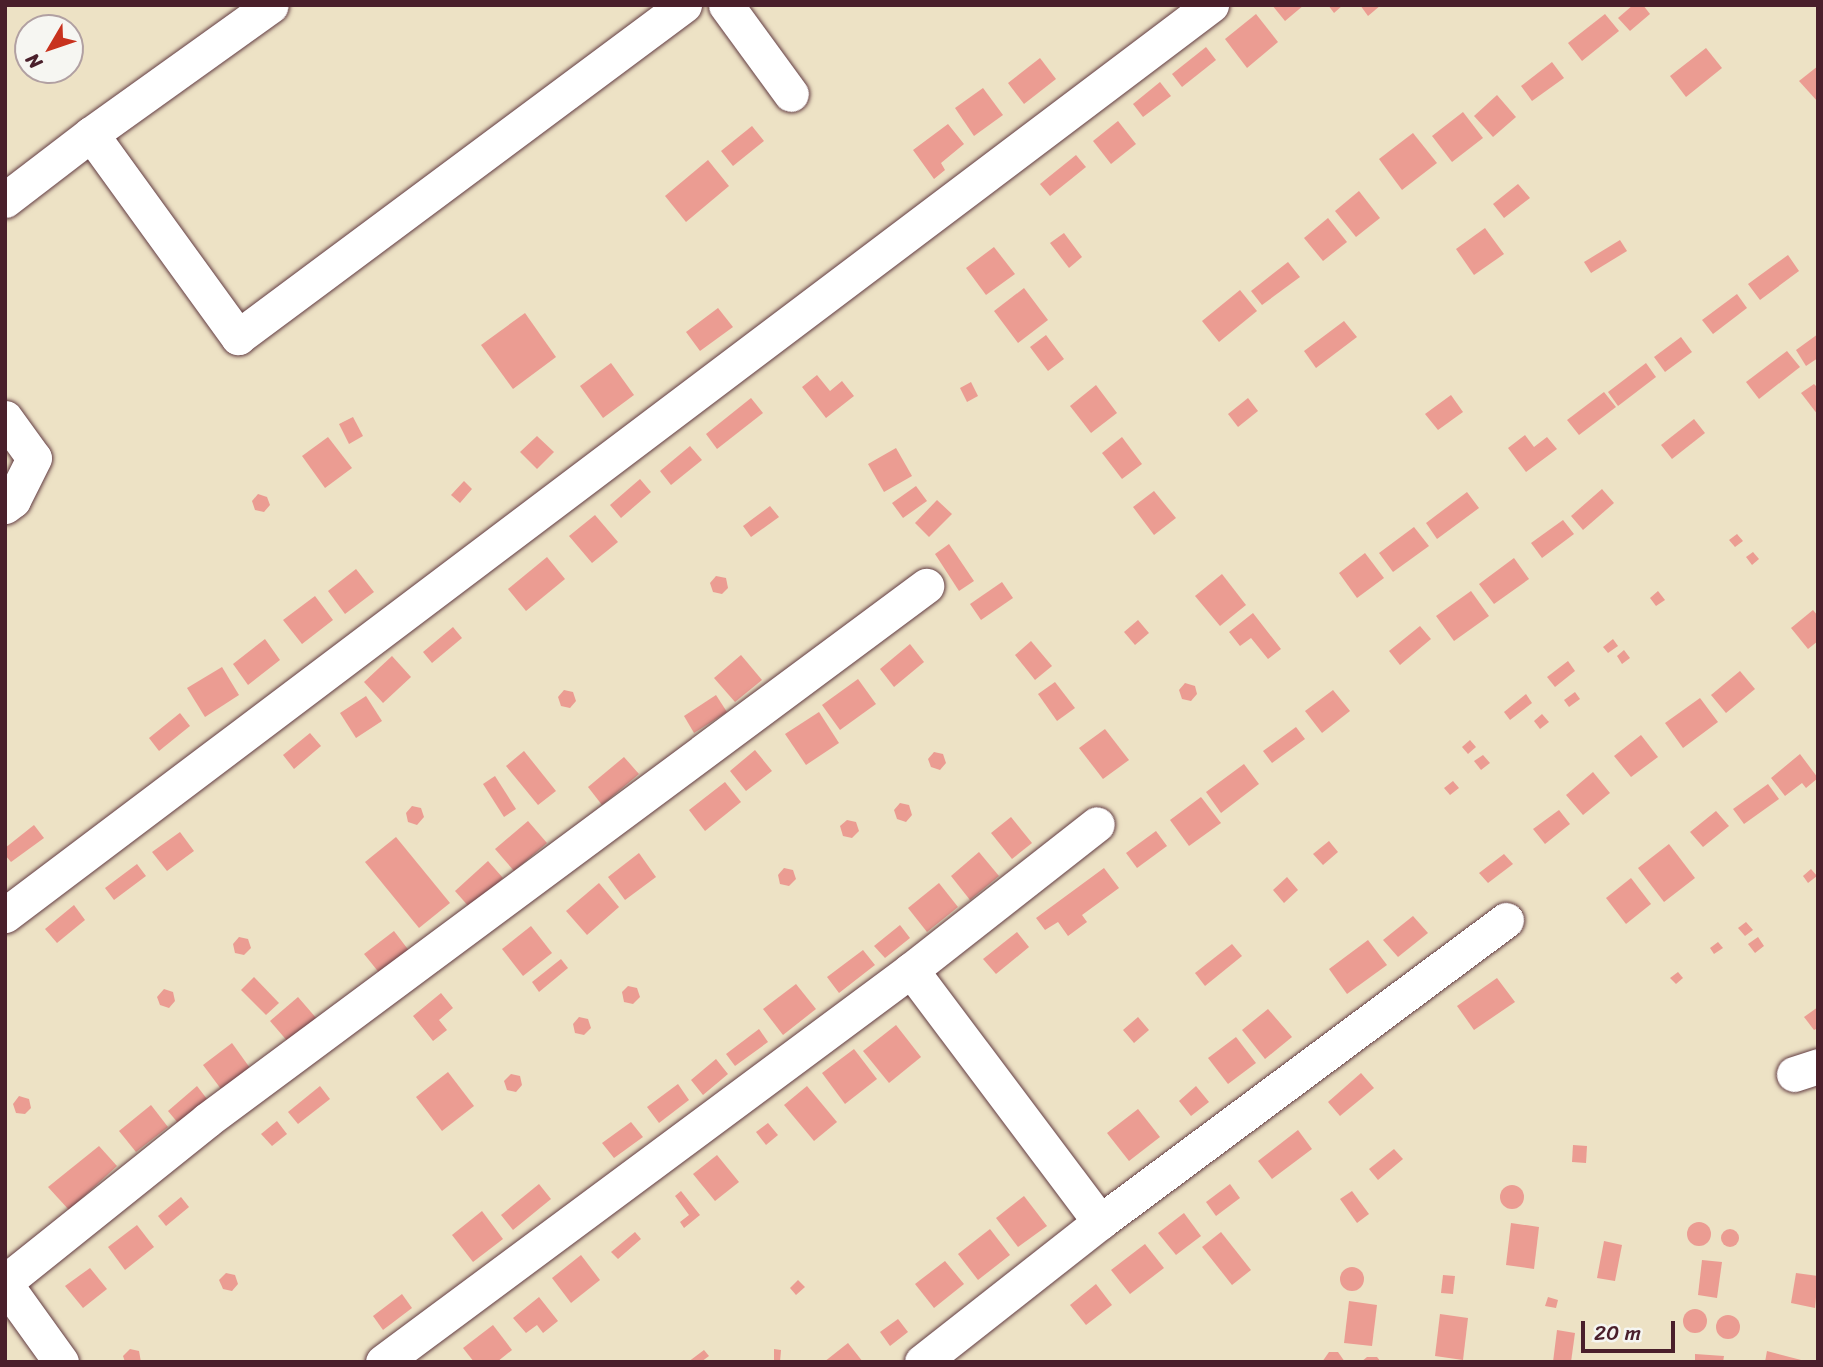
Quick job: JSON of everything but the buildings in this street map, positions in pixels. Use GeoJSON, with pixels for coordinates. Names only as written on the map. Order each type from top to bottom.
{"type":"FeatureCollection","features":[{"type":"Feature","properties":{"kind":"street"},"geometry":{"type":"LineString","coordinates":[[5,200],[90,134],[271,5]]}},
{"type":"Feature","properties":{"kind":"street"},"geometry":{"type":"LineString","coordinates":[[90,134],[237,337],[684,5]]}},
{"type":"Feature","properties":{"kind":"street"},"geometry":{"type":"LineString","coordinates":[[726,5],[791,94]]}},
{"type":"Feature","properties":{"kind":"street"},"geometry":{"type":"LineString","coordinates":[[5,915],[1210,5]]}},
{"type":"Feature","properties":{"kind":"street"},"geometry":{"type":"LineString","coordinates":[[5,418],[34,458],[13,500],[5,506]]}},
{"type":"Feature","properties":{"kind":"street"},"geometry":{"type":"LineString","coordinates":[[61,1362],[5,1283],[207,1120],[926,586]]}},
{"type":"Feature","properties":{"kind":"street"},"geometry":{"type":"LineString","coordinates":[[383,1362],[911,970],[1097,824]]}},
{"type":"Feature","properties":{"kind":"street"},"geometry":{"type":"LineString","coordinates":[[922,1362],[1100,1222],[1506,920]]}},
{"type":"Feature","properties":{"kind":"street"},"geometry":{"type":"LineString","coordinates":[[911,970],[1100,1222]]}}]}
